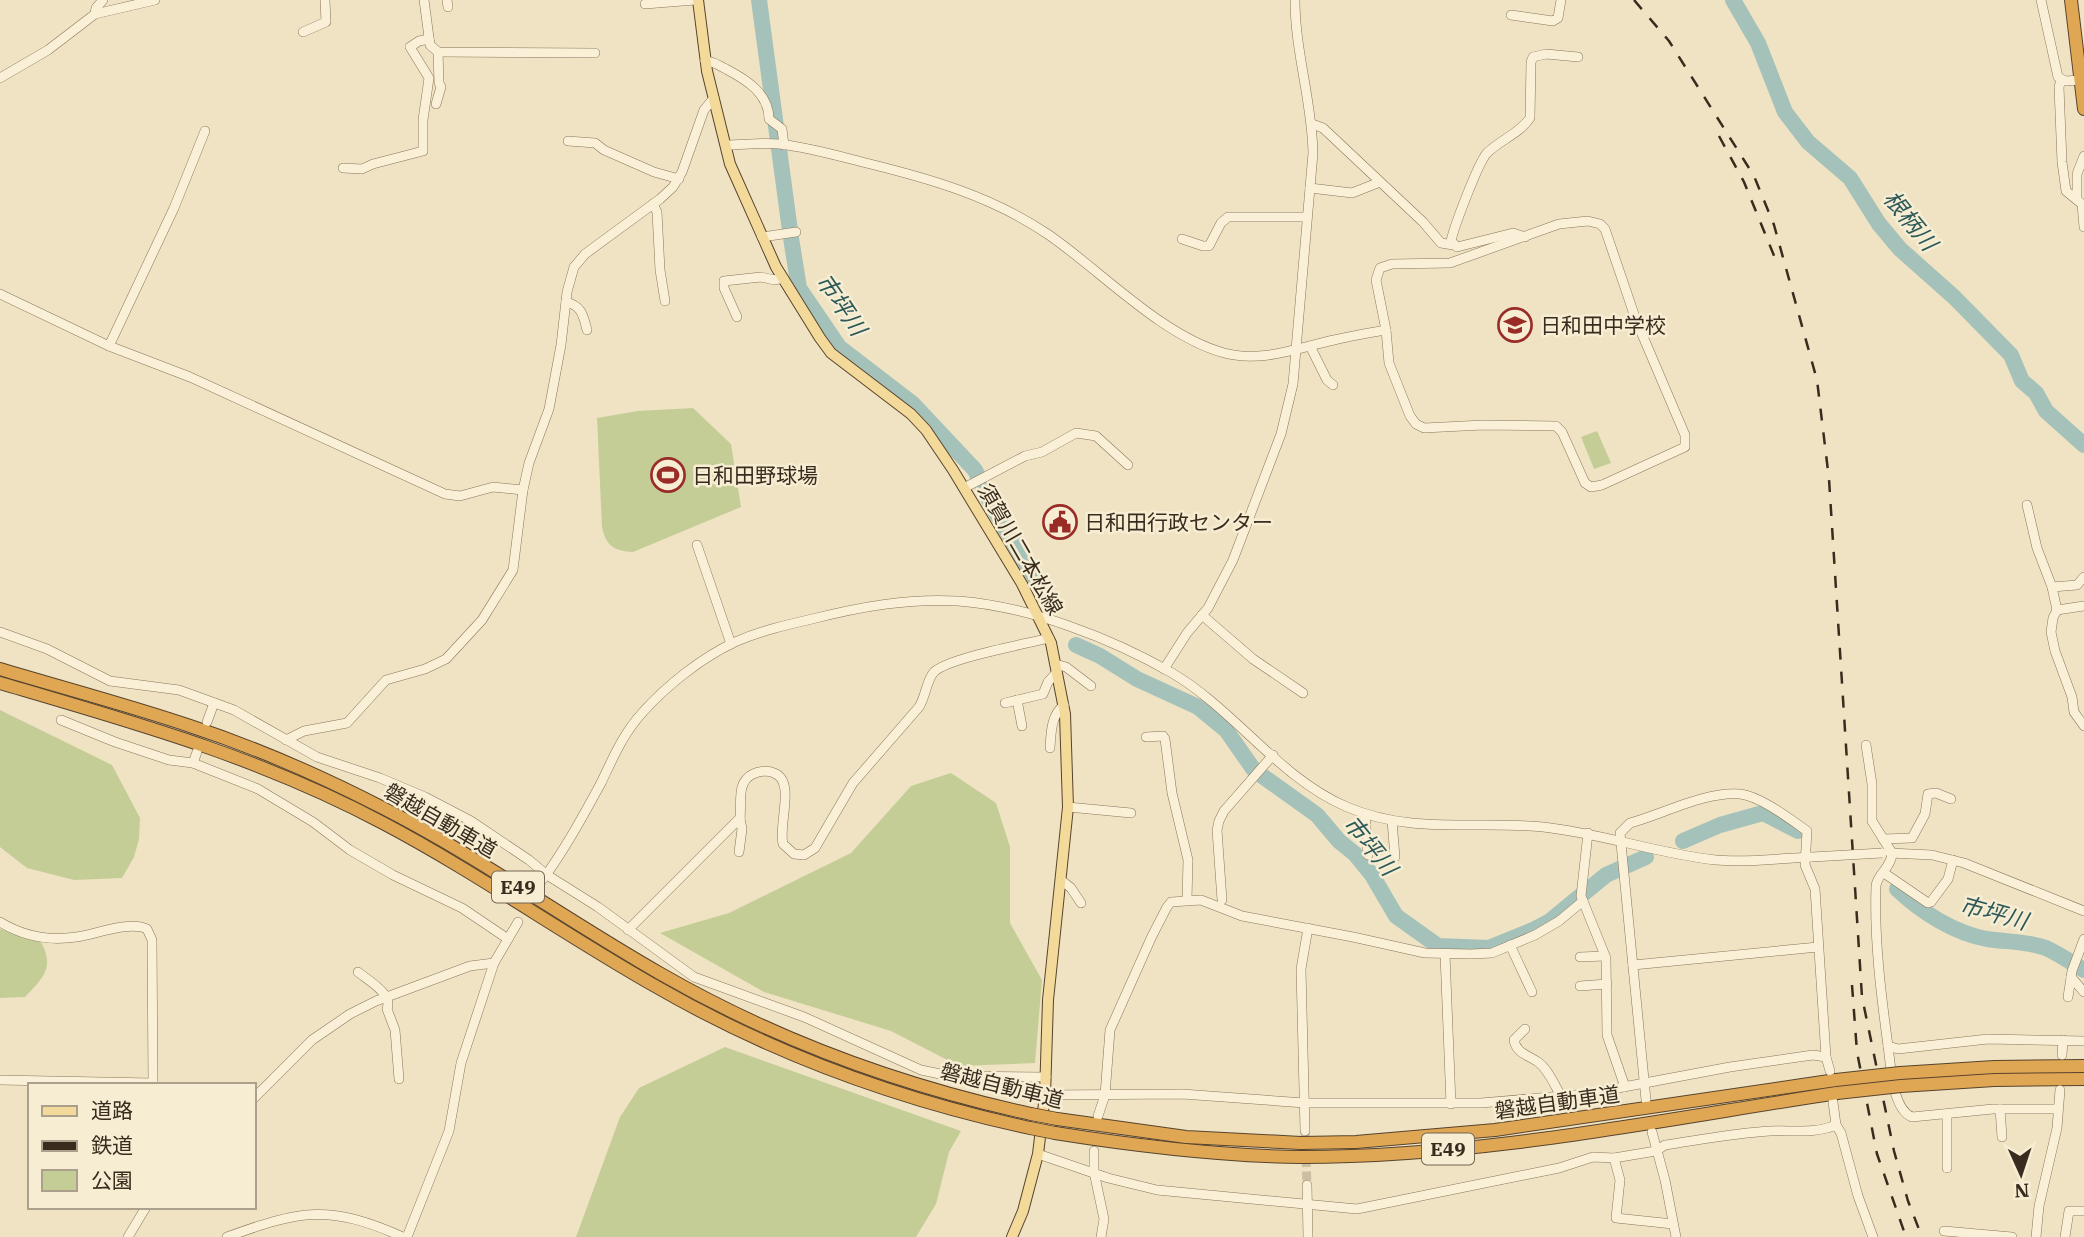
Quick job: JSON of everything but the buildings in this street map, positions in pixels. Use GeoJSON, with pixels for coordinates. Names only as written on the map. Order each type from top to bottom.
{"type":"FeatureCollection","features":[{"type":"Feature","properties":{"kind":"highway"},"geometry":{"type":"LineString","coordinates":[[2071,0],[2084,109]]}},
{"type":"Feature","properties":{"kind":"highway","name":"磐越自動車道"},"geometry":{"type":"LineString","coordinates":[[0,669],[192,726],[338,785],[421,829],[652,969],[735,1013],[803,1044],[875,1071],[1031,1121],[1055,1133],[1188,1151],[1302,1157],[1359,1155],[1497,1144],[1834,1086]]}},
{"type":"Feature","properties":{"kind":"highway","name":"磐越自動車道"},"geometry":{"type":"LineString","coordinates":[[0,683],[124,718],[234,755],[293,779],[425,846],[646,981],[732,1026],[801,1057],[944,1107],[1031,1121],[1057,1119],[1186,1137],[1301,1143],[1356,1142],[1495,1130],[1994,1067],[2084,1066]]}},
{"type":"Feature","properties":{"kind":"highway","name":"磐越自動車道"},"geometry":{"type":"LineString","coordinates":[[1900,1080],[2084,1079]]}},
{"type":"Feature","properties":{"kind":"main road","name":"須賀川二本松線"},"geometry":{"type":"LineString","coordinates":[[697,0],[705,61],[730,164],[783,278],[825,346],[911,414],[930,436],[1041,618],[1049,638],[1064,705],[1068,807],[1048,1000],[1045,1095],[1038,1154],[1023,1211],[1012,1237]]}},
{"type":"Feature","properties":{"kind":"street"},"geometry":{"type":"LineString","coordinates":[[95,14],[96,8],[103,0]]}},
{"type":"Feature","properties":{"kind":"street"},"geometry":{"type":"LineString","coordinates":[[1,77],[48,50],[95,14],[155,0]]}},
{"type":"Feature","properties":{"kind":"street"},"geometry":{"type":"LineString","coordinates":[[303,32],[326,22],[325,0]]}},
{"type":"Feature","properties":{"kind":"street"},"geometry":{"type":"LineString","coordinates":[[424,0],[431,48],[438,52],[595,53]]}},
{"type":"Feature","properties":{"kind":"street"},"geometry":{"type":"LineString","coordinates":[[645,4],[697,0]]}},
{"type":"Feature","properties":{"kind":"street"},"geometry":{"type":"LineString","coordinates":[[1164,669],[1208,608],[1233,560],[1281,434],[1293,384],[1313,153],[1312,124],[1296,37],[1295,0]]}},
{"type":"Feature","properties":{"kind":"street"},"geometry":{"type":"LineString","coordinates":[[1511,15],[1553,21],[1558,18],[1561,0]]}},
{"type":"Feature","properties":{"kind":"street"},"geometry":{"type":"LineString","coordinates":[[2041,0],[2060,80],[2062,162],[2066,191],[2082,204],[2084,227]]}},
{"type":"Feature","properties":{"kind":"street"},"geometry":{"type":"LineString","coordinates":[[343,169],[362,169],[423,152],[423,120],[429,78],[410,47],[429,38]]}},
{"type":"Feature","properties":{"kind":"street"},"geometry":{"type":"LineString","coordinates":[[436,104],[442,87],[439,83],[438,52]]}},
{"type":"Feature","properties":{"kind":"street"},"geometry":{"type":"LineString","coordinates":[[1453,245],[1451,238],[1456,222],[1486,154],[1525,126],[1530,118],[1533,57],[1546,54],[1578,57]]}},
{"type":"Feature","properties":{"kind":"street"},"geometry":{"type":"LineString","coordinates":[[705,61],[715,63],[752,84],[768,107],[769,119],[782,129],[784,145]]}},
{"type":"Feature","properties":{"kind":"street"},"geometry":{"type":"LineString","coordinates":[[2060,80],[2081,80]]}},
{"type":"Feature","properties":{"kind":"street"},"geometry":{"type":"LineString","coordinates":[[286,740],[304,730],[347,723],[386,680],[425,669],[454,653],[482,620],[513,570],[523,490],[529,463],[549,408],[570,277],[580,258],[669,192],[679,179],[704,110],[714,99]]}},
{"type":"Feature","properties":{"kind":"street"},"geometry":{"type":"LineString","coordinates":[[1312,124],[1323,128],[1423,222],[1441,243],[1459,247],[1513,233],[1525,237]]}},
{"type":"Feature","properties":{"kind":"street"},"geometry":{"type":"LineString","coordinates":[[109,346],[173,208],[205,131]]}},
{"type":"Feature","properties":{"kind":"street"},"geometry":{"type":"LineString","coordinates":[[568,141],[595,143],[604,150],[654,172],[679,179]]}},
{"type":"Feature","properties":{"kind":"street"},"geometry":{"type":"LineString","coordinates":[[726,145],[784,145],[915,175],[954,187],[1005,208],[1049,235],[1162,321],[1196,341],[1225,353],[1278,355],[1386,330]]}},
{"type":"Feature","properties":{"kind":"street"},"geometry":{"type":"LineString","coordinates":[[2077,199],[2077,174],[2084,156]]}},
{"type":"Feature","properties":{"kind":"street"},"geometry":{"type":"LineString","coordinates":[[1310,188],[1352,193],[1380,182]]}},
{"type":"Feature","properties":{"kind":"street"},"geometry":{"type":"LineString","coordinates":[[653,204],[657,212],[660,270],[665,301]]}},
{"type":"Feature","properties":{"kind":"street"},"geometry":{"type":"LineString","coordinates":[[1182,239],[1209,246],[1221,223],[1228,217],[1307,218]]}},
{"type":"Feature","properties":{"kind":"street"},"geometry":{"type":"LineString","coordinates":[[1588,221],[1603,225],[1636,320],[1686,441],[1682,450],[1602,485],[1591,487],[1585,484],[1562,432],[1556,426],[1418,426],[1410,416],[1390,367],[1386,330],[1376,279],[1380,268],[1392,264],[1450,262],[1559,223],[1588,221]]}},
{"type":"Feature","properties":{"kind":"street"},"geometry":{"type":"LineString","coordinates":[[762,237],[796,232]]}},
{"type":"Feature","properties":{"kind":"street"},"geometry":{"type":"LineString","coordinates":[[737,317],[724,288],[724,281],[761,277],[783,278]]}},
{"type":"Feature","properties":{"kind":"street"},"geometry":{"type":"LineString","coordinates":[[0,294],[109,346],[190,377],[446,494],[460,496],[493,487],[523,490]]}},
{"type":"Feature","properties":{"kind":"street"},"geometry":{"type":"LineString","coordinates":[[566,302],[576,304],[581,309],[587,330]]}},
{"type":"Feature","properties":{"kind":"street"},"geometry":{"type":"LineString","coordinates":[[1310,346],[1327,380],[1333,385]]}},
{"type":"Feature","properties":{"kind":"street"},"geometry":{"type":"LineString","coordinates":[[964,488],[1076,433],[1096,436],[1128,465]]}},
{"type":"Feature","properties":{"kind":"street"},"geometry":{"type":"LineString","coordinates":[[2027,505],[2037,548],[2052,587],[2057,610],[2051,632],[2054,651],[2072,696],[2074,712],[2084,726]]}},
{"type":"Feature","properties":{"kind":"street"},"geometry":{"type":"LineString","coordinates":[[697,545],[731,644]]}},
{"type":"Feature","properties":{"kind":"street"},"geometry":{"type":"LineString","coordinates":[[2052,587],[2077,585],[2084,577]]}},
{"type":"Feature","properties":{"kind":"street"},"geometry":{"type":"LineString","coordinates":[[540,883],[633,723],[664,691],[731,644],[765,631],[887,603],[932,601],[1004,607],[1110,642],[1164,669],[1201,693],[1315,790],[1365,814],[1392,821],[1427,825],[1540,826],[1588,833],[1718,860],[1887,853],[1932,855],[1953,860],[2084,911]]}},
{"type":"Feature","properties":{"kind":"street"},"geometry":{"type":"LineString","coordinates":[[2057,610],[2084,606]]}},
{"type":"Feature","properties":{"kind":"street"},"geometry":{"type":"LineString","coordinates":[[1202,615],[1253,659],[1303,693]]}},
{"type":"Feature","properties":{"kind":"street"},"geometry":{"type":"LineString","coordinates":[[0,632],[47,649],[110,681],[179,690],[234,710],[317,757],[391,783],[471,821],[694,977],[804,1017],[921,1070],[950,1076],[1046,1077]]}},
{"type":"Feature","properties":{"kind":"street"},"geometry":{"type":"LineString","coordinates":[[739,852],[742,829],[741,785],[753,774],[769,771],[778,774],[786,787],[782,817],[783,844],[794,854],[804,855],[815,848],[853,783],[919,707],[926,697],[932,675],[938,669],[954,662],[1049,638]]}},
{"type":"Feature","properties":{"kind":"street"},"geometry":{"type":"LineString","coordinates":[[1005,703],[1043,694],[1056,668],[1066,667],[1091,686]]}},
{"type":"Feature","properties":{"kind":"street"},"geometry":{"type":"LineString","coordinates":[[1017,700],[1022,726]]}},
{"type":"Feature","properties":{"kind":"street"},"geometry":{"type":"LineString","coordinates":[[207,722],[214,703]]}},
{"type":"Feature","properties":{"kind":"street"},"geometry":{"type":"LineString","coordinates":[[1050,748],[1057,710],[1064,705]]}},
{"type":"Feature","properties":{"kind":"street"},"geometry":{"type":"LineString","coordinates":[[61,720],[169,760],[193,763],[258,789],[313,821],[350,850],[393,875],[462,908],[508,939]]}},
{"type":"Feature","properties":{"kind":"street"},"geometry":{"type":"LineString","coordinates":[[1146,737],[1163,736],[1165,739],[1172,793],[1188,860],[1187,900]]}},
{"type":"Feature","properties":{"kind":"street"},"geometry":{"type":"LineString","coordinates":[[1866,746],[1872,785],[1872,821],[1883,839],[1890,864],[1876,882],[1881,990],[1888,1046],[1898,1103],[1902,1111],[1912,1117],[2000,1109],[2057,1109]]}},
{"type":"Feature","properties":{"kind":"street"},"geometry":{"type":"LineString","coordinates":[[193,763],[197,751]]}},
{"type":"Feature","properties":{"kind":"street"},"geometry":{"type":"LineString","coordinates":[[1222,900],[1217,830],[1219,821],[1224,811],[1273,755]]}},
{"type":"Feature","properties":{"kind":"street"},"geometry":{"type":"LineString","coordinates":[[1883,839],[1912,838],[1925,814],[1928,794],[1936,793],[1951,799]]}},
{"type":"Feature","properties":{"kind":"street"},"geometry":{"type":"LineString","coordinates":[[1646,1100],[1620,833],[1630,823],[1714,796],[1741,794],[1754,798],[1807,831],[1807,873],[1815,888],[1826,1057],[1834,1086],[1836,1125],[1841,1133],[1858,1196],[1873,1237]]}},
{"type":"Feature","properties":{"kind":"street"},"geometry":{"type":"LineString","coordinates":[[1068,807],[1131,813]]}},
{"type":"Feature","properties":{"kind":"street"},"geometry":{"type":"LineString","coordinates":[[1365,814],[1368,855]]}},
{"type":"Feature","properties":{"kind":"street"},"geometry":{"type":"LineString","coordinates":[[628,930],[740,818]]}},
{"type":"Feature","properties":{"kind":"street"},"geometry":{"type":"LineString","coordinates":[[1392,821],[1395,857]]}},
{"type":"Feature","properties":{"kind":"street"},"geometry":{"type":"LineString","coordinates":[[1588,833],[1581,890],[1605,956],[1607,1035],[1625,1087]]}},
{"type":"Feature","properties":{"kind":"street"},"geometry":{"type":"LineString","coordinates":[[1884,873],[1928,903],[1948,879],[1953,860]]}},
{"type":"Feature","properties":{"kind":"street"},"geometry":{"type":"LineString","coordinates":[[1061,880],[1071,888],[1081,903]]}},
{"type":"Feature","properties":{"kind":"street"},"geometry":{"type":"LineString","coordinates":[[1098,1116],[1105,1095],[1110,1030],[1171,902],[1200,900],[1242,916],[1425,953],[1445,954],[1492,953],[1552,926],[1583,901]]}},
{"type":"Feature","properties":{"kind":"street"},"geometry":{"type":"LineString","coordinates":[[0,922],[20,933],[54,938],[77,937],[134,926],[147,929],[152,940],[153,1083]]}},
{"type":"Feature","properties":{"kind":"street"},"geometry":{"type":"LineString","coordinates":[[227,1237],[285,1218],[320,1214],[348,1217],[405,1237],[449,1131],[461,1063],[494,963],[518,922]]}},
{"type":"Feature","properties":{"kind":"street"},"geometry":{"type":"LineString","coordinates":[[1305,1131],[1301,969],[1308,928]]}},
{"type":"Feature","properties":{"kind":"street"},"geometry":{"type":"LineString","coordinates":[[2068,997],[2071,977],[2084,939]]}},
{"type":"Feature","properties":{"kind":"street"},"geometry":{"type":"LineString","coordinates":[[1510,945],[1532,992]]}},
{"type":"Feature","properties":{"kind":"street"},"geometry":{"type":"LineString","coordinates":[[1633,965],[1818,947]]}},
{"type":"Feature","properties":{"kind":"street"},"geometry":{"type":"LineString","coordinates":[[1445,954],[1451,1104]]}},
{"type":"Feature","properties":{"kind":"street"},"geometry":{"type":"LineString","coordinates":[[1580,957],[1605,956]]}},
{"type":"Feature","properties":{"kind":"street"},"geometry":{"type":"LineString","coordinates":[[256,1096],[326,1028],[350,1014],[470,966],[494,963]]}},
{"type":"Feature","properties":{"kind":"street"},"geometry":{"type":"LineString","coordinates":[[358,972],[387,997],[387,1009],[395,1030],[399,1079]]}},
{"type":"Feature","properties":{"kind":"street"},"geometry":{"type":"LineString","coordinates":[[2071,977],[2084,992]]}},
{"type":"Feature","properties":{"kind":"street"},"geometry":{"type":"LineString","coordinates":[[1580,986],[1607,984]]}},
{"type":"Feature","properties":{"kind":"street"},"geometry":{"type":"LineString","coordinates":[[1525,1029],[1514,1040],[1515,1046],[1525,1056],[1540,1063],[1561,1096]]}},
{"type":"Feature","properties":{"kind":"street"},"geometry":{"type":"LineString","coordinates":[[1888,1046],[1898,1048],[1988,1039],[2084,1041]]}},
{"type":"Feature","properties":{"kind":"street"},"geometry":{"type":"LineString","coordinates":[[2062,1055],[2063,1040]]}},
{"type":"Feature","properties":{"kind":"street"},"geometry":{"type":"LineString","coordinates":[[1045,1095],[1182,1094],[1305,1103],[1451,1104],[1561,1096],[1644,1085],[1813,1055],[1826,1057]]}},
{"type":"Feature","properties":{"kind":"street"},"geometry":{"type":"LineString","coordinates":[[0,1080],[115,1083]]}},
{"type":"Feature","properties":{"kind":"street"},"geometry":{"type":"LineString","coordinates":[[2036,1237],[2039,1206],[2057,1128],[2060,1090]]}},
{"type":"Feature","properties":{"kind":"street"},"geometry":{"type":"LineString","coordinates":[[2000,1109],[2002,1137]]}},
{"type":"Feature","properties":{"kind":"street"},"geometry":{"type":"LineString","coordinates":[[1947,1114],[1947,1168]]}},
{"type":"Feature","properties":{"kind":"street"},"geometry":{"type":"LineString","coordinates":[[1038,1154],[1108,1178],[1157,1190],[1357,1209],[1559,1168],[1593,1157],[1614,1158],[1656,1151],[1665,1145],[1770,1131],[1822,1129],[1836,1125]]}},
{"type":"Feature","properties":{"kind":"street"},"geometry":{"type":"LineString","coordinates":[[1652,1132],[1665,1180],[1675,1237]]}},
{"type":"Feature","properties":{"kind":"street"},"geometry":{"type":"LineString","coordinates":[[1094,1151],[1094,1172],[1104,1220],[1101,1237]]}},
{"type":"Feature","properties":{"kind":"street"},"geometry":{"type":"LineString","coordinates":[[1614,1158],[1620,1180],[1616,1218],[1673,1224]]}},
{"type":"Feature","properties":{"kind":"street"},"geometry":{"type":"LineString","coordinates":[[1307,1185],[1308,1237]]}},
{"type":"Feature","properties":{"kind":"street"},"geometry":{"type":"LineString","coordinates":[[128,1237],[145,1209]]}},
{"type":"Feature","properties":{"kind":"street"},"geometry":{"type":"LineString","coordinates":[[2066,1237],[2069,1211],[2084,1212]]}},
{"type":"Feature","properties":{"kind":"street"},"geometry":{"type":"LineString","coordinates":[[1944,1231],[2012,1237]]}},
{"type":"Feature","properties":{"kind":"green space","name":"日和田野球場"},"geometry":{"type":"Polygon","coordinates":[[[693,408],[731,444],[741,507],[633,552],[616,549],[606,539],[602,527],[597,418],[638,411],[693,408]]]}},
{"type":"Feature","properties":{"kind":"green space"},"geometry":{"type":"Polygon","coordinates":[[[1597,431],[1611,463],[1594,469],[1581,437],[1597,431]]]}},
{"type":"Feature","properties":{"kind":"green space"},"geometry":{"type":"Polygon","coordinates":[[[0,710],[112,765],[140,818],[139,839],[134,857],[122,878],[74,880],[27,868],[0,847],[0,710]]]}},
{"type":"Feature","properties":{"kind":"green space"},"geometry":{"type":"Polygon","coordinates":[[[951,773],[996,803],[1010,847],[1010,923],[1042,980],[1035,1063],[959,1066],[891,1031],[764,992],[660,933],[729,913],[851,853],[911,786],[951,773]]]}},
{"type":"Feature","properties":{"kind":"green space"},"geometry":{"type":"Polygon","coordinates":[[[0,929],[41,942],[45,951],[45,972],[25,997],[0,998],[0,929]]]}},
{"type":"Feature","properties":{"kind":"green space"},"geometry":{"type":"Polygon","coordinates":[[[725,1047],[961,1131],[949,1152],[936,1204],[916,1237],[576,1237],[620,1117],[639,1088],[725,1047]]]}},
{"type":"Feature","properties":{"kind":"waterway","name":"市坪川"},"geometry":{"type":"LineString","coordinates":[[759,0],[799,288],[839,347],[912,403],[975,470],[993,508],[1049,602]]}},
{"type":"Feature","properties":{"kind":"waterway","name":"根柄川"},"geometry":{"type":"LineString","coordinates":[[1733,0],[1758,43],[1785,112],[1808,142],[1850,178],[1879,224],[1900,249],[1954,297],[2011,355],[2022,381],[2036,393],[2046,411],[2084,445]]}},
{"type":"Feature","properties":{"kind":"waterway","name":"市坪川"},"geometry":{"type":"LineString","coordinates":[[1076,645],[1137,679],[1198,707],[1226,730],[1254,770],[1317,815],[1339,841],[1355,854],[1372,875],[1396,916],[1438,946],[1489,948],[1533,930],[1550,921],[1606,875],[1646,857]]}},
{"type":"Feature","properties":{"kind":"waterway","name":"市坪川"},"geometry":{"type":"LineString","coordinates":[[1683,841],[1720,825],[1763,813],[1798,831]]}},
{"type":"Feature","properties":{"kind":"waterway","name":"市坪川"},"geometry":{"type":"LineString","coordinates":[[1897,889],[1917,906],[1950,927],[1987,939],[2046,948],[2084,970]]}},
{"type":"Feature","properties":{"kind":"tunnel"},"geometry":{"type":"LineString","coordinates":[[1305,1131],[1307,1185]]}},
{"type":"Feature","properties":{"kind":"railway"},"geometry":{"type":"LineString","coordinates":[[1634,0],[1669,41],[1754,176],[1774,225],[1817,380],[1829,479],[1862,997],[1894,1151],[1908,1201],[1922,1237]]}},
{"type":"Feature","properties":{"kind":"railway"},"geometry":{"type":"LineString","coordinates":[[1719,136],[1744,182],[1777,263]]}},
{"type":"Feature","properties":{"kind":"railway"},"geometry":{"type":"LineString","coordinates":[[1852,985],[1857,1052],[1877,1154],[1906,1237]]}},
{"type":"Feature","properties":{"kind":"place","name":"日和田中学校"},"geometry":{"type":"Point","coordinates":[1515,325]}},
{"type":"Feature","properties":{"kind":"place","name":"日和田野球場"},"geometry":{"type":"Point","coordinates":[668,475]}},
{"type":"Feature","properties":{"kind":"place","name":"日和田行政センター"},"geometry":{"type":"Point","coordinates":[1060,522]}}]}
